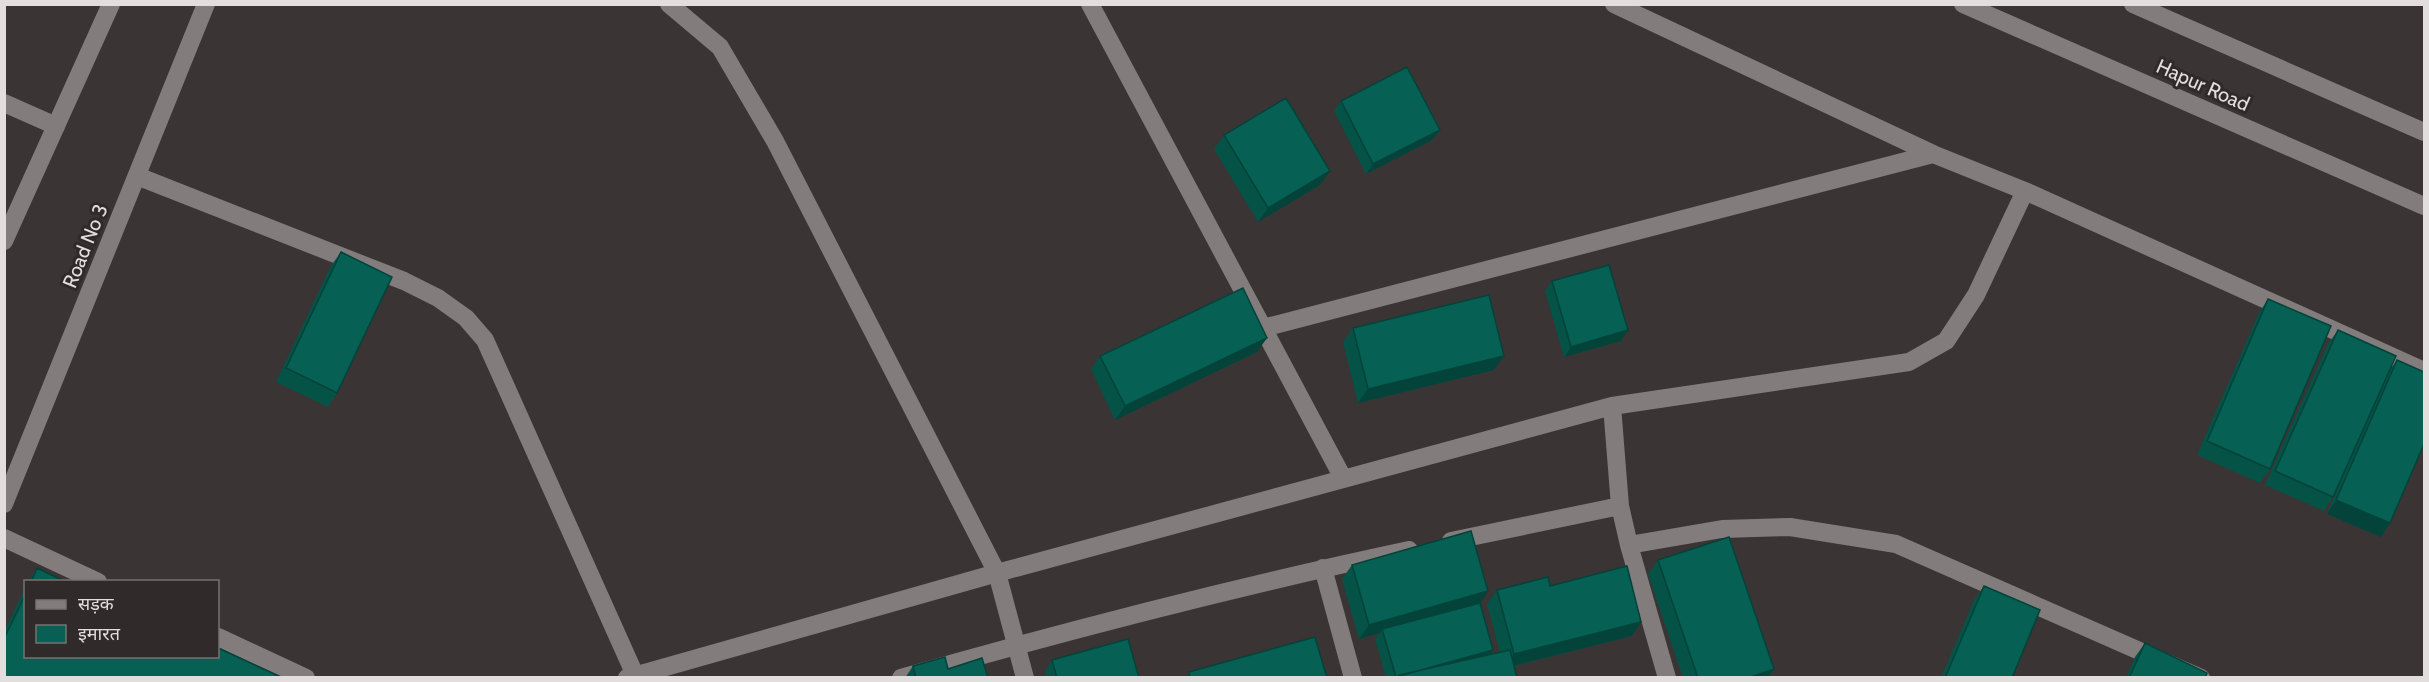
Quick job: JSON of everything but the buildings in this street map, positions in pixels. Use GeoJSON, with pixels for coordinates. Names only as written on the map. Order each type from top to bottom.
{"type":"FeatureCollection","features":[{"type":"Feature","properties":{"kind":"street"},"geometry":{"type":"LineString","coordinates":[[4,241],[111,4]]}},
{"type":"Feature","properties":{"kind":"street","name":"Road No 3"},"geometry":{"type":"LineString","coordinates":[[4,504],[206,4]]}},
{"type":"Feature","properties":{"kind":"street"},"geometry":{"type":"LineString","coordinates":[[669,4],[720,47],[769,132],[997,573],[1025,678]]}},
{"type":"Feature","properties":{"kind":"street"},"geometry":{"type":"LineString","coordinates":[[1090,4],[1343,478]]}},
{"type":"Feature","properties":{"kind":"street"},"geometry":{"type":"LineString","coordinates":[[1614,4],[1933,154],[2025,191],[2424,371]]}},
{"type":"Feature","properties":{"kind":"street","name":"Hapur Road"},"geometry":{"type":"LineString","coordinates":[[1963,4],[2424,206]]}},
{"type":"Feature","properties":{"kind":"street"},"geometry":{"type":"LineString","coordinates":[[2133,4],[2424,132]]}},
{"type":"Feature","properties":{"kind":"street"},"geometry":{"type":"LineString","coordinates":[[4,103],[56,126]]}},
{"type":"Feature","properties":{"kind":"street"},"geometry":{"type":"LineString","coordinates":[[1263,328],[1933,154]]}},
{"type":"Feature","properties":{"kind":"street"},"geometry":{"type":"LineString","coordinates":[[137,176],[405,281],[438,298],[466,318],[485,340],[631,676],[997,573],[1612,406],[1909,362],[1946,340],[1976,295],[2025,191]]}},
{"type":"Feature","properties":{"kind":"street"},"geometry":{"type":"LineString","coordinates":[[1612,406],[1620,506],[1667,678]]}},
{"type":"Feature","properties":{"kind":"street"},"geometry":{"type":"LineString","coordinates":[[901,678],[1017,645],[1323,568],[1620,506]]}},
{"type":"Feature","properties":{"kind":"street"},"geometry":{"type":"LineString","coordinates":[[1629,544],[1722,529],[1790,527],[1896,544],[2201,678]]}},
{"type":"Feature","properties":{"kind":"street"},"geometry":{"type":"LineString","coordinates":[[4,538],[94,580]]}},
{"type":"Feature","properties":{"kind":"street"},"geometry":{"type":"LineString","coordinates":[[1323,568],[1353,678]]}},
{"type":"Feature","properties":{"kind":"street"},"geometry":{"type":"LineString","coordinates":[[219,637],[306,678]]}}]}
